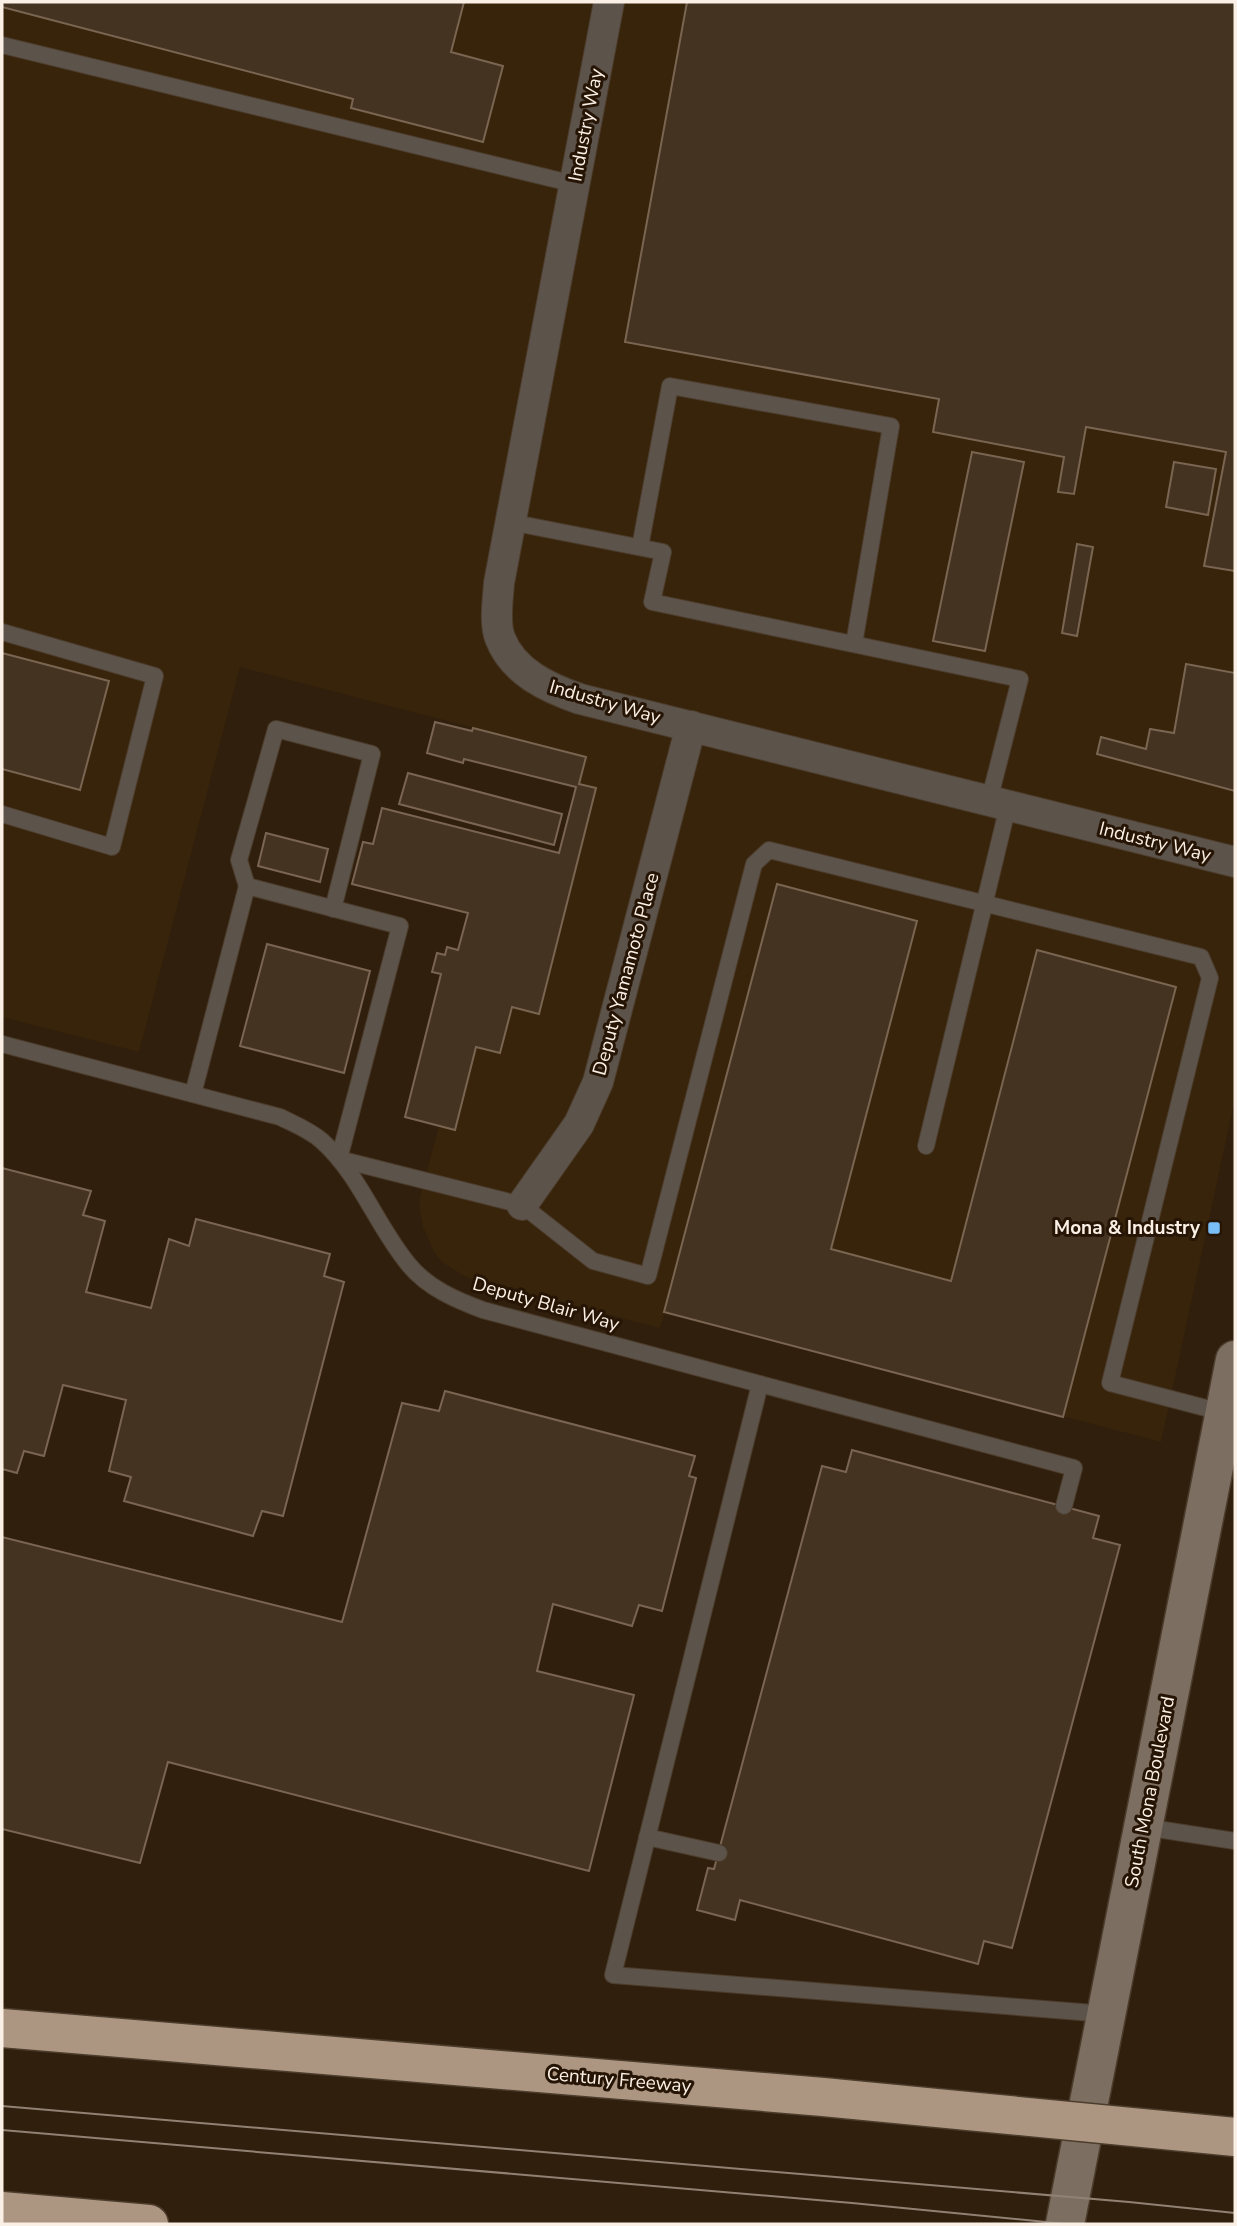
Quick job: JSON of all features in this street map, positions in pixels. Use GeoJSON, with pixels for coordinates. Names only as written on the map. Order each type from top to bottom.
{"type":"FeatureCollection","features":[{"type":"Feature","properties":{"kind":"highway","name":"Century Freeway"},"geometry":{"type":"LineString","coordinates":[[2,2028],[823,2097],[1235,2137]]}},
{"type":"Feature","properties":{"kind":"highway"},"geometry":{"type":"LineString","coordinates":[[2,2211],[149,2224]]}},
{"type":"Feature","properties":{"kind":"street","name":"Industry Way"},"geometry":{"type":"LineString","coordinates":[[609,2],[499,583],[499,637],[510,654],[528,675],[550,688],[580,699],[1235,862]]}},
{"type":"Feature","properties":{"kind":"street","name":"Deputy Yamamoto Place"},"geometry":{"type":"LineString","coordinates":[[522,1205],[579,1124],[598,1082],[691,726]]}},
{"type":"Feature","properties":{"kind":"street","name":"South Mona Boulevard"},"geometry":{"type":"LineString","coordinates":[[1065,2224],[1230,1415],[1235,1360]]}},
{"type":"Feature","properties":{"kind":"lane"},"geometry":{"type":"LineString","coordinates":[[2,45],[574,184]]}},
{"type":"Feature","properties":{"kind":"lane"},"geometry":{"type":"LineString","coordinates":[[640,547],[670,386],[891,426],[854,644]]}},
{"type":"Feature","properties":{"kind":"lane"},"geometry":{"type":"LineString","coordinates":[[510,522],[663,552],[652,602],[1020,679],[998,804],[985,903],[926,1146]]}},
{"type":"Feature","properties":{"kind":"lane"},"geometry":{"type":"LineString","coordinates":[[2,632],[155,676],[112,847],[2,814]]}},
{"type":"Feature","properties":{"kind":"lane"},"geometry":{"type":"LineString","coordinates":[[193,1094],[247,886],[239,860],[276,729],[372,754],[333,909]]}},
{"type":"Feature","properties":{"kind":"lane"},"geometry":{"type":"LineString","coordinates":[[247,886],[400,926],[339,1159],[522,1205],[593,1261],[648,1276],[754,864],[769,850],[1201,957],[1210,978],[1110,1383],[1230,1415]]}},
{"type":"Feature","properties":{"kind":"lane","name":"Deputy Blair Way"},"geometry":{"type":"LineString","coordinates":[[2,1044],[280,1117],[321,1140],[339,1159],[410,1266],[456,1300],[482,1310],[1074,1468],[1064,1506]]}},
{"type":"Feature","properties":{"kind":"lane"},"geometry":{"type":"LineString","coordinates":[[760,1384],[613,1975],[1107,2014]]}},
{"type":"Feature","properties":{"kind":"lane"},"geometry":{"type":"LineString","coordinates":[[1144,1827],[1235,1841]]}},
{"type":"Feature","properties":{"kind":"lane"},"geometry":{"type":"LineString","coordinates":[[647,1837],[719,1853]]}},
{"type":"Feature","properties":{"kind":"shaded area"},"geometry":{"type":"Polygon","coordinates":[[[2,2],[1235,2],[1235,1099],[1161,1442],[665,1312],[660,1328],[468,1278],[443,1263],[434,1252],[423,1227],[420,1212],[420,1197],[439,1126],[455,1130],[476,1047],[500,1053],[512,1007],[539,1013],[596,789],[579,784],[586,757],[240,667],[139,1052],[2,1017],[2,2]]]}},
{"type":"Feature","properties":{"kind":"building"},"geometry":{"type":"Polygon","coordinates":[[[2,2],[464,2],[451,52],[503,66],[483,142],[351,108],[353,99],[2,7],[2,2]]]}},
{"type":"Feature","properties":{"kind":"building"},"geometry":{"type":"Polygon","coordinates":[[[687,2],[1235,2],[1235,571],[1204,566],[1226,452],[1086,427],[1074,494],[1058,492],[1064,457],[933,432],[939,399],[625,342],[687,2]]]}},
{"type":"Feature","properties":{"kind":"building"},"geometry":{"type":"Polygon","coordinates":[[[972,452],[1024,462],[985,651],[933,641],[972,452]]]}},
{"type":"Feature","properties":{"kind":"building"},"geometry":{"type":"Polygon","coordinates":[[[1174,462],[1216,469],[1208,515],[1166,507],[1174,462]]]}},
{"type":"Feature","properties":{"kind":"building"},"geometry":{"type":"Polygon","coordinates":[[[1077,544],[1093,547],[1077,636],[1062,633],[1077,544]]]}},
{"type":"Feature","properties":{"kind":"building"},"geometry":{"type":"Polygon","coordinates":[[[2,653],[109,681],[80,790],[2,769],[2,653]]]}},
{"type":"Feature","properties":{"kind":"building"},"geometry":{"type":"Polygon","coordinates":[[[1186,664],[1235,673],[1235,791],[1097,754],[1101,737],[1146,749],[1150,729],[1174,733],[1186,664]]]}},
{"type":"Feature","properties":{"kind":"building"},"geometry":{"type":"Polygon","coordinates":[[[435,722],[472,731],[473,728],[586,757],[579,784],[596,788],[539,1014],[512,1007],[500,1053],[476,1047],[455,1130],[405,1117],[441,974],[432,972],[437,953],[445,955],[447,947],[458,950],[468,913],[352,884],[363,842],[373,844],[382,808],[559,853],[576,787],[464,759],[463,763],[427,753],[435,722]]]}},
{"type":"Feature","properties":{"kind":"building"},"geometry":{"type":"Polygon","coordinates":[[[408,773],[562,814],[554,845],[399,804],[408,773]]]}},
{"type":"Feature","properties":{"kind":"building"},"geometry":{"type":"Polygon","coordinates":[[[266,833],[328,849],[320,882],[258,866],[266,833]]]}},
{"type":"Feature","properties":{"kind":"building"},"geometry":{"type":"Polygon","coordinates":[[[777,884],[917,921],[831,1249],[951,1281],[1037,950],[1176,987],[1063,1417],[664,1312],[777,884]]]}},
{"type":"Feature","properties":{"kind":"building"},"geometry":{"type":"Polygon","coordinates":[[[267,944],[370,971],[344,1073],[240,1046],[267,944]]]}},
{"type":"Feature","properties":{"kind":"building"},"geometry":{"type":"Polygon","coordinates":[[[2,1168],[91,1191],[83,1215],[105,1221],[86,1292],[151,1308],[169,1239],[189,1246],[196,1219],[330,1254],[324,1276],[344,1282],[283,1516],[262,1511],[253,1536],[124,1501],[131,1477],[109,1471],[126,1400],[63,1385],[44,1456],[24,1451],[17,1473],[2,1469],[2,1168]]]}},
{"type":"Feature","properties":{"kind":"building"},"geometry":{"type":"Polygon","coordinates":[[[445,1391],[695,1456],[689,1476],[696,1478],[662,1611],[639,1605],[632,1626],[553,1604],[537,1671],[634,1695],[589,1871],[168,1762],[140,1863],[2,1829],[2,1537],[342,1622],[402,1403],[439,1411],[445,1391]]]}},
{"type":"Feature","properties":{"kind":"building"},"geometry":{"type":"Polygon","coordinates":[[[852,1450],[1099,1516],[1093,1538],[1120,1545],[1012,1948],[984,1941],[978,1964],[740,1900],[735,1920],[697,1910],[708,1868],[714,1869],[822,1466],[846,1472],[852,1450]]]}},
{"type":"Feature","properties":{"kind":"tram line"},"geometry":{"type":"LineString","coordinates":[[2,2106],[1235,2213]]}},
{"type":"Feature","properties":{"kind":"tram line"},"geometry":{"type":"LineString","coordinates":[[2,2130],[1066,2224]]}},
{"type":"Feature","properties":{"kind":"place","name":"Mona & Industry"},"geometry":{"type":"Point","coordinates":[1214,1228]}}]}
